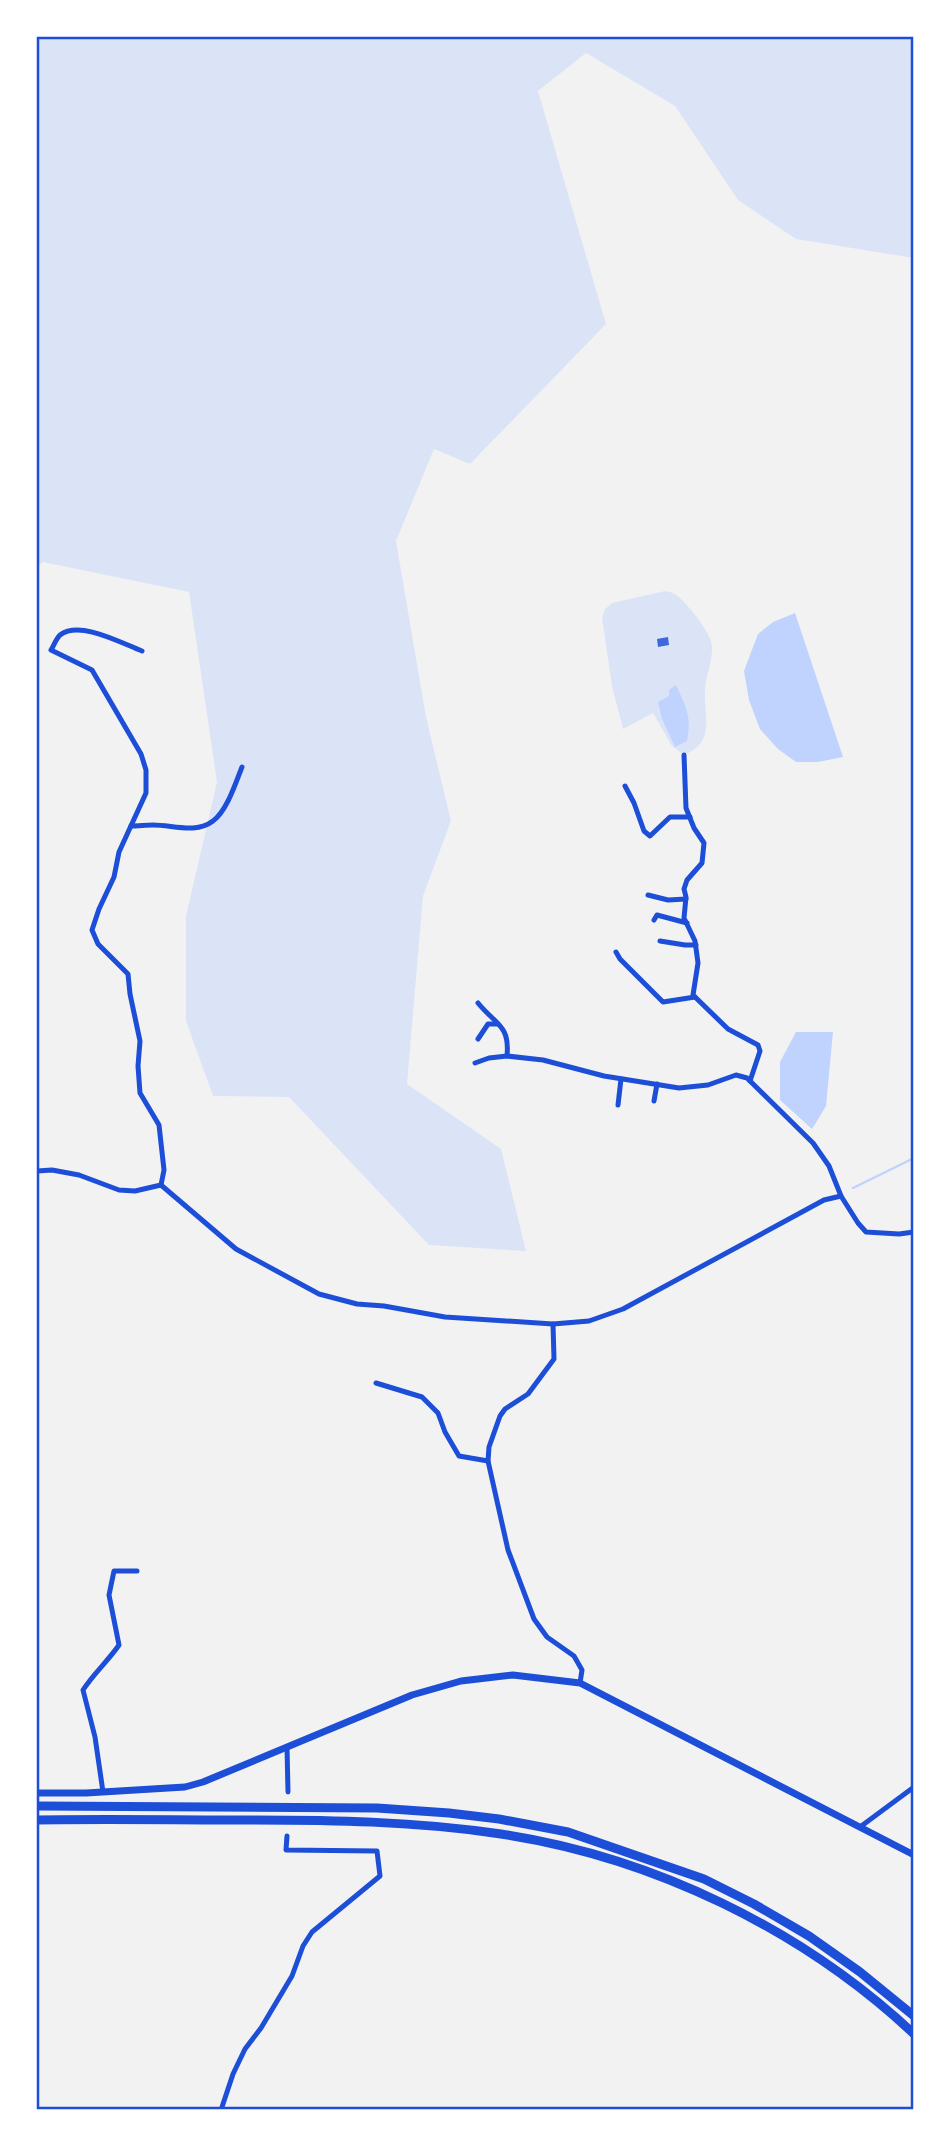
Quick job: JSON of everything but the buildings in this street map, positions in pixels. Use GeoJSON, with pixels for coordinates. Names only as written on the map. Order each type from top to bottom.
{"type":"FeatureCollection","features":[{"type":"Feature","properties":{"kind":"highway"},"geometry":{"type":"LineString","coordinates":[[37,1806],[377,1808],[499,1819],[568,1832],[704,1879],[754,1904],[808,1936],[860,1972],[914,2015]]}},
{"type":"Feature","properties":{"kind":"highway"},"geometry":{"type":"LineString","coordinates":[[37,1820],[361,1821],[435,1826],[565,1847],[657,1876],[750,1918],[803,1948],[853,1984],[914,2034]]}},
{"type":"Feature","properties":{"kind":"main road"},"geometry":{"type":"LineString","coordinates":[[37,1793],[184,1787],[203,1782],[412,1695],[461,1681],[513,1675],[580,1683],[914,1855]]}},
{"type":"Feature","properties":{"kind":"street"},"geometry":{"type":"LineString","coordinates":[[142,651],[91,631],[72,630],[58,636],[51,650],[92,670],[141,754],[146,770],[146,793],[119,852],[114,877],[92,930],[98,944],[128,974],[140,1041],[140,1093],[159,1125],[164,1170],[161,1185]]}},
{"type":"Feature","properties":{"kind":"street"},"geometry":{"type":"LineString","coordinates":[[684,755],[686,808],[704,843],[702,863],[687,880],[684,889],[684,918],[695,945],[698,963],[693,995],[728,1029],[758,1045],[760,1051],[750,1081]]}},
{"type":"Feature","properties":{"kind":"street"},"geometry":{"type":"LineString","coordinates":[[131,826],[194,828],[213,821],[226,804],[242,767]]}},
{"type":"Feature","properties":{"kind":"street"},"geometry":{"type":"LineString","coordinates":[[625,786],[643,831],[650,836],[670,817],[690,817]]}},
{"type":"Feature","properties":{"kind":"street"},"geometry":{"type":"LineString","coordinates":[[648,895],[668,900],[686,899]]}},
{"type":"Feature","properties":{"kind":"street"},"geometry":{"type":"LineString","coordinates":[[654,920],[657,915],[687,923]]}},
{"type":"Feature","properties":{"kind":"street"},"geometry":{"type":"LineString","coordinates":[[660,941],[685,946],[695,945]]}},
{"type":"Feature","properties":{"kind":"street"},"geometry":{"type":"LineString","coordinates":[[616,952],[663,1002],[695,997]]}},
{"type":"Feature","properties":{"kind":"street"},"geometry":{"type":"LineString","coordinates":[[478,1003],[488,1016],[505,1029],[507,1056]]}},
{"type":"Feature","properties":{"kind":"street"},"geometry":{"type":"LineString","coordinates":[[478,1039],[488,1024],[498,1024]]}},
{"type":"Feature","properties":{"kind":"street"},"geometry":{"type":"LineString","coordinates":[[475,1063],[507,1056],[543,1060],[621,1079],[679,1088],[708,1085],[736,1075],[750,1081],[813,1143],[829,1166],[841,1196],[866,1232],[914,1232]]}},
{"type":"Feature","properties":{"kind":"street"},"geometry":{"type":"LineString","coordinates":[[618,1105],[621,1079]]}},
{"type":"Feature","properties":{"kind":"street"},"geometry":{"type":"LineString","coordinates":[[654,1101],[657,1084]]}},
{"type":"Feature","properties":{"kind":"street"},"geometry":{"type":"LineString","coordinates":[[37,1171],[52,1170],[79,1175],[119,1190],[135,1191],[161,1185]]}},
{"type":"Feature","properties":{"kind":"street"},"geometry":{"type":"LineString","coordinates":[[161,1185],[236,1249],[319,1294],[357,1304],[445,1317],[553,1324],[589,1321],[623,1309],[824,1200],[841,1196]]}},
{"type":"Feature","properties":{"kind":"street"},"geometry":{"type":"LineString","coordinates":[[553,1324],[554,1359],[528,1394],[505,1409],[500,1416],[489,1447],[488,1461],[508,1550],[534,1619],[547,1637],[574,1656],[582,1670],[580,1683]]}},
{"type":"Feature","properties":{"kind":"street"},"geometry":{"type":"LineString","coordinates":[[376,1382],[422,1397],[438,1413],[459,1456],[488,1461]]}},
{"type":"Feature","properties":{"kind":"street"},"geometry":{"type":"LineString","coordinates":[[103,1792],[95,1737],[83,1690],[119,1645],[109,1595],[114,1571],[137,1571]]}},
{"type":"Feature","properties":{"kind":"street"},"geometry":{"type":"LineString","coordinates":[[287,1747],[288,1792]]}},
{"type":"Feature","properties":{"kind":"street"},"geometry":{"type":"LineString","coordinates":[[860,1826],[914,1787]]}},
{"type":"Feature","properties":{"kind":"street"},"geometry":{"type":"LineString","coordinates":[[221,2110],[245,2049],[292,1976],[303,1946],[312,1933],[380,1876],[377,1851],[286,1850],[287,1836]]}},
{"type":"Feature","properties":{"kind":"shaded area"},"geometry":{"type":"Polygon","coordinates":[[[37,37],[914,37],[914,258],[796,239],[738,200],[675,106],[586,53],[538,91],[606,324],[470,464],[434,449],[396,541],[426,717],[451,821],[423,896],[407,1084],[501,1149],[526,1251],[429,1245],[289,1097],[213,1096],[186,1021],[186,916],[217,782],[189,592],[43,562],[37,568],[37,37]]]}},
{"type":"Feature","properties":{"kind":"shaded area"},"geometry":{"type":"Polygon","coordinates":[[[665,591],[676,595],[688,607],[704,627],[712,646],[705,689],[705,735],[701,743],[684,755],[672,746],[653,713],[623,729],[612,686],[602,618],[605,609],[612,603],[665,591]]]}},
{"type":"Feature","properties":{"kind":"water"},"geometry":{"type":"Polygon","coordinates":[[[795,613],[843,757],[818,762],[796,762],[778,749],[760,729],[749,700],[744,671],[758,634],[773,622],[795,613]]]}},
{"type":"Feature","properties":{"kind":"water"},"geometry":{"type":"Polygon","coordinates":[[[676,685],[689,725],[687,741],[675,747],[662,719],[658,702],[669,696],[669,690],[676,685]]]}},
{"type":"Feature","properties":{"kind":"water"},"geometry":{"type":"Polygon","coordinates":[[[796,1032],[833,1032],[826,1106],[812,1129],[780,1100],[780,1062],[796,1032]]]}},
{"type":"Feature","properties":{"kind":"waterway"},"geometry":{"type":"LineString","coordinates":[[853,1188],[914,1158]]}}]}
